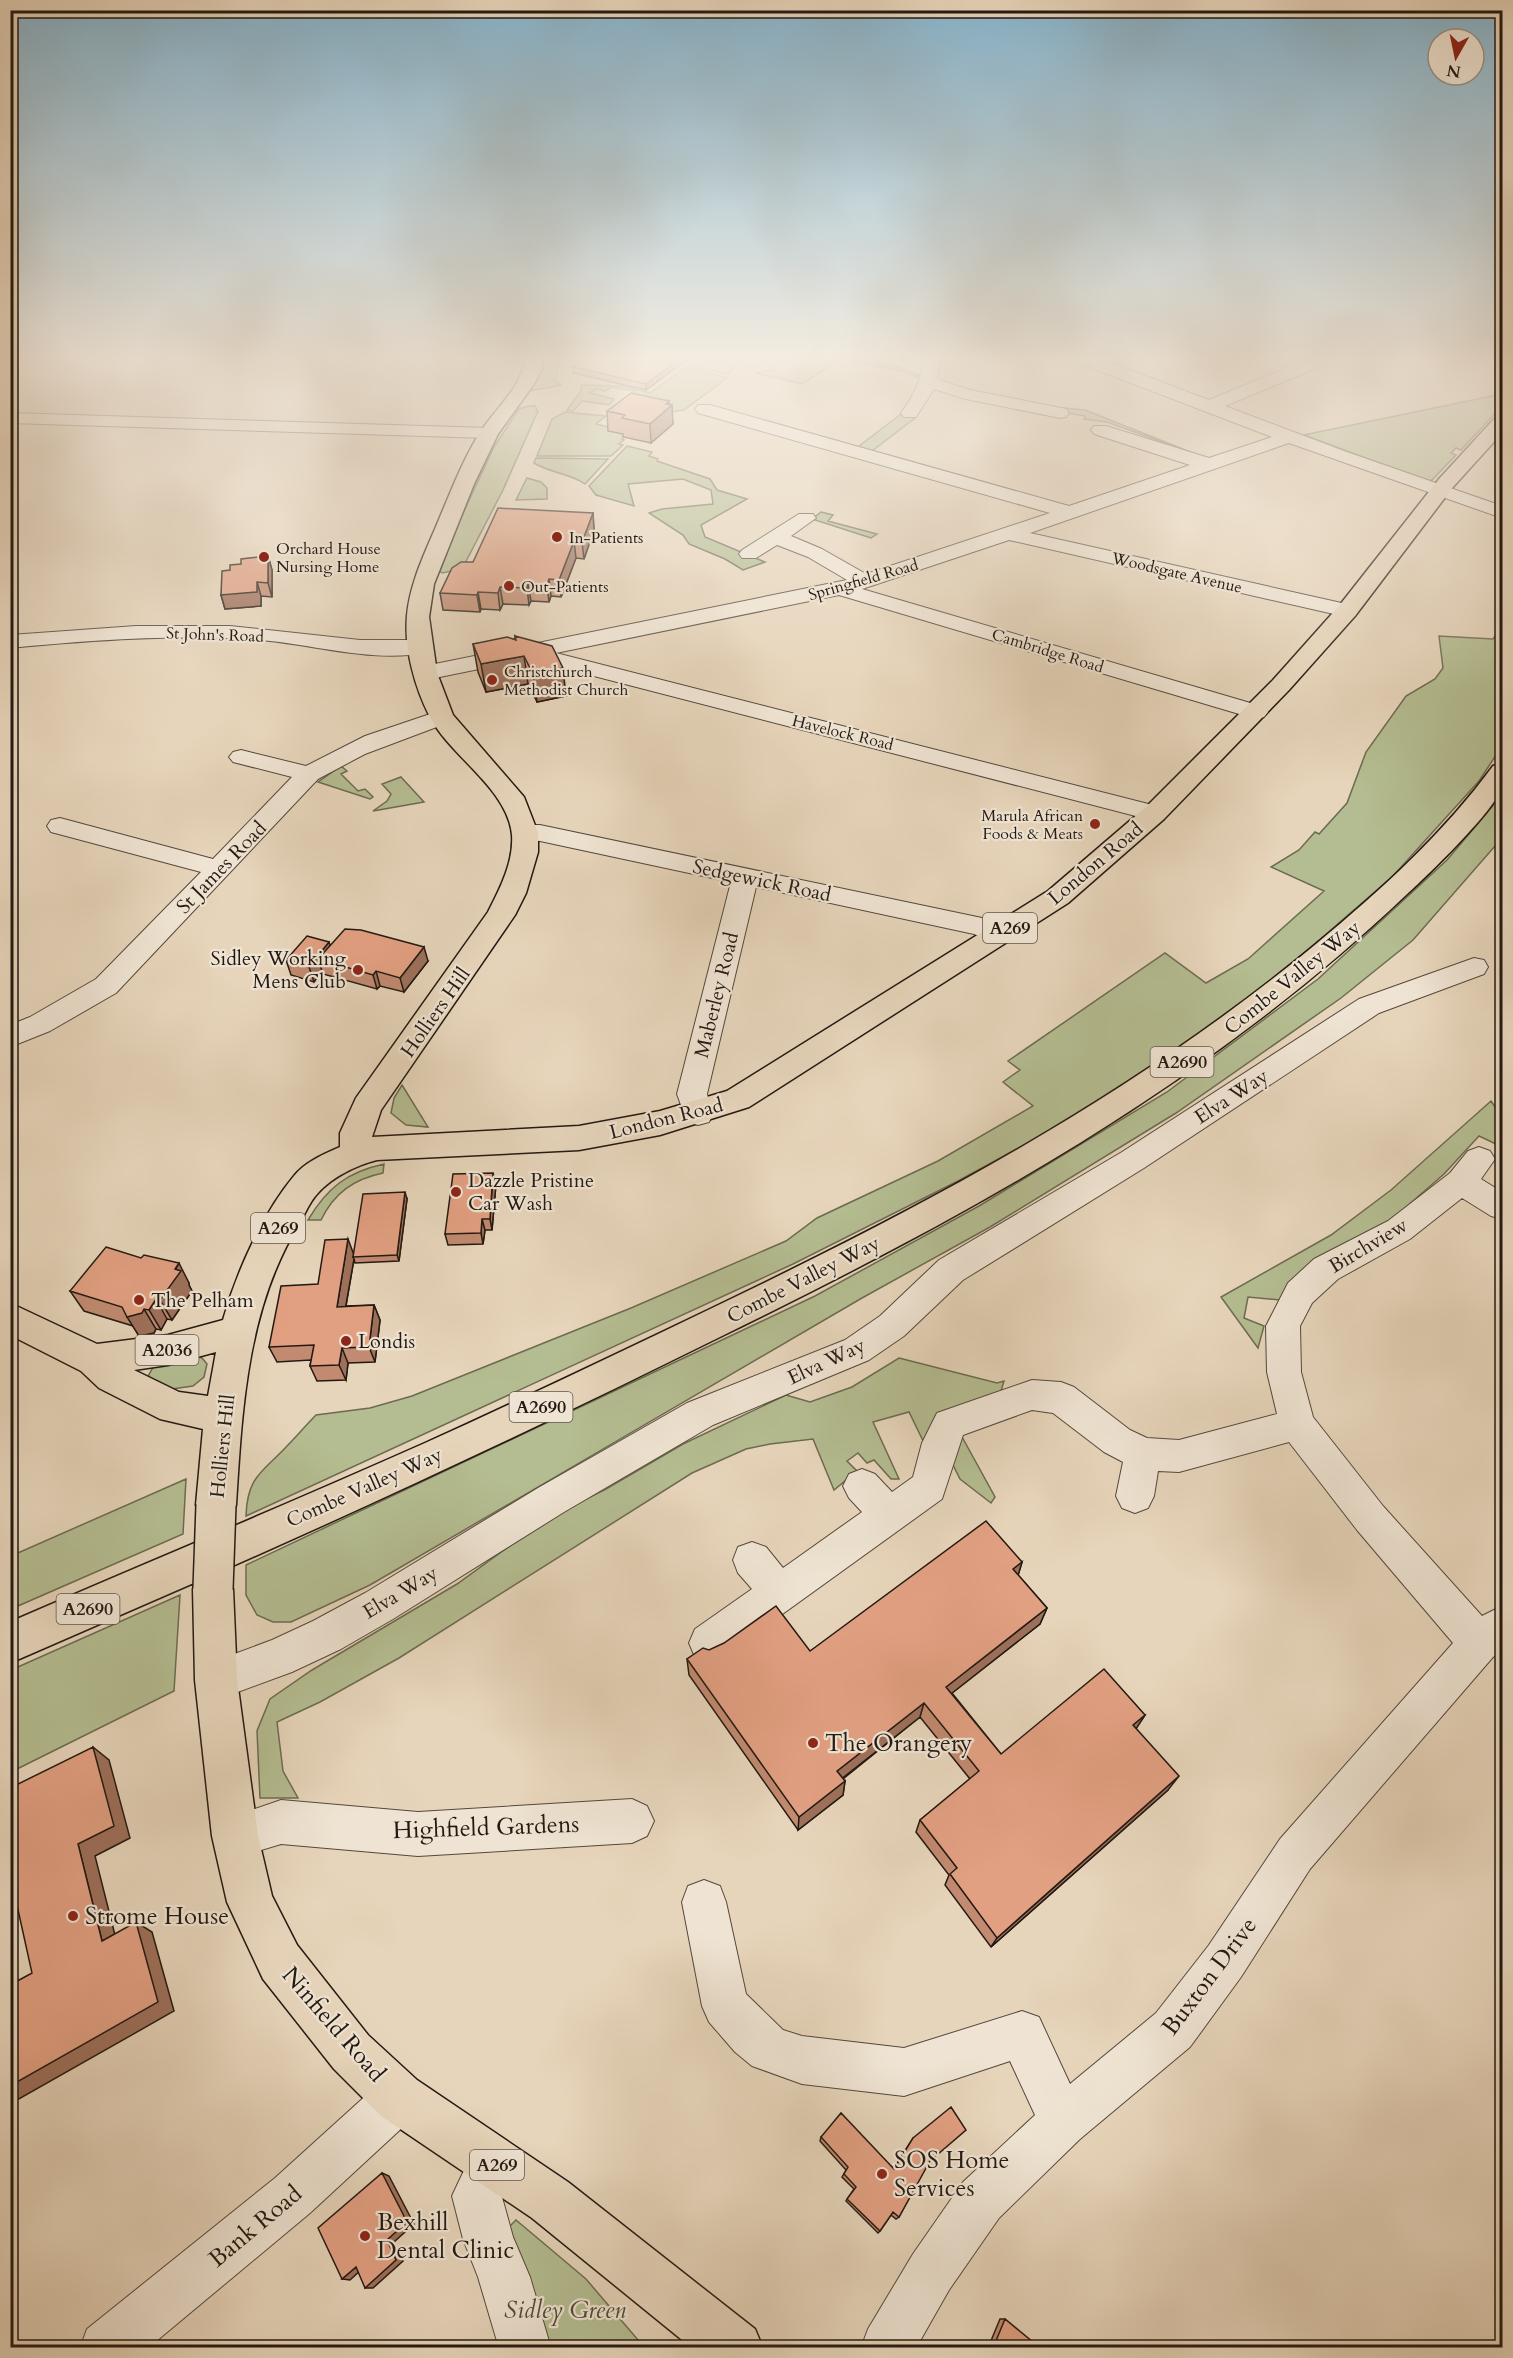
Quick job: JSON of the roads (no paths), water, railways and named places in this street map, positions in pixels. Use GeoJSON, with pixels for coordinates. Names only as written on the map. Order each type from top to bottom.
{"type":"FeatureCollection","features":[{"type":"Feature","properties":{"kind":"main road","name":"Holliers Hill"},"geometry":{"type":"LineString","coordinates":[[216,1680],[213,1588],[223,1413],[238,1331],[249,1290],[274,1235],[306,1184],[327,1168],[356,1153],[356,1133],[367,1106],[501,915],[512,893],[525,852],[525,833],[515,803],[442,717],[422,660],[418,617],[423,584],[472,468]]}},
{"type":"Feature","properties":{"kind":"main road","name":"London Road"},"geometry":{"type":"LineString","coordinates":[[356,1153],[402,1145],[578,1138],[698,1114],[738,1099],[1058,897],[1084,876],[1155,813],[1256,712],[1347,611],[1440,491],[1461,468]]}},
{"type":"Feature","properties":{"kind":"main road","name":"Combe Valley Way"},"geometry":{"type":"LineString","coordinates":[[10,1643],[528,1413],[805,1280],[968,1195],[1083,1128],[1197,1052],[1298,977],[1405,882],[1488,792],[1503,771]]}},
{"type":"Feature","properties":{"kind":"main road","name":"A2036"},"geometry":{"type":"LineString","coordinates":[[10,1318],[94,1360],[112,1377],[173,1407],[198,1412],[223,1413]]}},
{"type":"Feature","properties":{"kind":"main road","name":"A2036"},"geometry":{"type":"LineString","coordinates":[[94,1360],[168,1350],[238,1331]]}},
{"type":"Feature","properties":{"kind":"main road","name":"Ninfield Road"},"geometry":{"type":"LineString","coordinates":[[216,1680],[235,1836],[250,1902],[280,1962],[351,2052],[399,2098],[550,2200],[736,2348]]}},
{"type":"Feature","properties":{"kind":"street"},"geometry":{"type":"LineString","coordinates":[[911,468],[1068,513]]}},
{"type":"Feature","properties":{"kind":"street","name":"Springfield Road"},"geometry":{"type":"LineString","coordinates":[[422,660],[531,653],[840,588],[1008,534],[1196,468]]}},
{"type":"Feature","properties":{"kind":"street"},"geometry":{"type":"LineString","coordinates":[[1377,468],[1503,512]]}},
{"type":"Feature","properties":{"kind":"street"},"geometry":{"type":"LineString","coordinates":[[749,554],[806,518]]}},
{"type":"Feature","properties":{"kind":"street","name":"Woodsgate Avenue"},"geometry":{"type":"LineString","coordinates":[[1008,534],[1347,611]]}},
{"type":"Feature","properties":{"kind":"street"},"geometry":{"type":"LineString","coordinates":[[775,537],[839,565],[864,581]]}},
{"type":"Feature","properties":{"kind":"street","name":"Cambridge Road"},"geometry":{"type":"LineString","coordinates":[[840,588],[1256,712]]}},
{"type":"Feature","properties":{"kind":"street","name":"St John's Road"},"geometry":{"type":"LineString","coordinates":[[10,642],[93,633],[211,631],[263,634],[394,649],[422,660]]}},
{"type":"Feature","properties":{"kind":"street","name":"Havelock Road"},"geometry":{"type":"LineString","coordinates":[[531,653],[1155,813]]}},
{"type":"Feature","properties":{"kind":"street","name":"St James Road"},"geometry":{"type":"LineString","coordinates":[[10,1037],[40,1024],[106,986],[309,774],[332,759],[442,717]]}},
{"type":"Feature","properties":{"kind":"street"},"geometry":{"type":"LineString","coordinates":[[237,755],[309,774]]}},
{"type":"Feature","properties":{"kind":"street"},"geometry":{"type":"LineString","coordinates":[[60,826],[218,868]]}},
{"type":"Feature","properties":{"kind":"street","name":"Sedgewick Road"},"geometry":{"type":"LineString","coordinates":[[525,833],[540,833],[746,876],[982,927],[998,935]]}},
{"type":"Feature","properties":{"kind":"street","name":"Maberley Road"},"geometry":{"type":"LineString","coordinates":[[698,1114],[692,1094],[746,876]]}},
{"type":"Feature","properties":{"kind":"street","name":"Elva Way"},"geometry":{"type":"LineString","coordinates":[[216,1680],[278,1658],[327,1635],[379,1606],[550,1500],[700,1414],[857,1350],[892,1326],[951,1270],[1133,1160],[1369,1006],[1474,967]]}},
{"type":"Feature","properties":{"kind":"street","name":"Birchview"},"geometry":{"type":"LineString","coordinates":[[1491,1634],[1370,1518],[1297,1424],[1284,1372],[1283,1326],[1300,1293],[1326,1269],[1399,1230],[1470,1171],[1503,1207]]}},
{"type":"Feature","properties":{"kind":"street"},"geometry":{"type":"LineString","coordinates":[[709,1643],[929,1486],[940,1443],[950,1424],[1032,1395],[1062,1398],[1117,1441],[1143,1454],[1179,1456],[1297,1424]]}},
{"type":"Feature","properties":{"kind":"street"},"geometry":{"type":"LineString","coordinates":[[1135,1496],[1143,1454]]}},
{"type":"Feature","properties":{"kind":"street"},"geometry":{"type":"LineString","coordinates":[[862,1486],[889,1515]]}},
{"type":"Feature","properties":{"kind":"street"},"geometry":{"type":"LineString","coordinates":[[753,1560],[779,1593]]}},
{"type":"Feature","properties":{"kind":"street","name":"Buxton Drive"},"geometry":{"type":"LineString","coordinates":[[887,2348],[931,2272],[981,2200],[1063,2122],[1173,2030],[1225,1961],[1295,1854],[1491,1634]]}},
{"type":"Feature","properties":{"kind":"street","name":"Highfield Gardens"},"geometry":{"type":"LineString","coordinates":[[235,1836],[281,1822],[418,1834],[632,1821]]}},
{"type":"Feature","properties":{"kind":"street"},"geometry":{"type":"LineString","coordinates":[[704,1902],[725,2006],[752,2035],[769,2049],[802,2060],[904,2072],[1022,2034],[1063,2122]]}},
{"type":"Feature","properties":{"kind":"street","name":"Bank Road"},"geometry":{"type":"LineString","coordinates":[[106,2348],[269,2216],[365,2132],[399,2098]]}},
{"type":"Feature","properties":{"kind":"street"},"geometry":{"type":"LineString","coordinates":[[493,2162],[477,2196],[488,2239],[504,2277],[525,2348]]}},
{"type":"Feature","properties":{"kind":"place","name":"In-Patients"},"geometry":{"type":"Point","coordinates":[557,537]}},
{"type":"Feature","properties":{"kind":"place","name":"Orchard House Nursing Home"},"geometry":{"type":"Point","coordinates":[264,557]}},
{"type":"Feature","properties":{"kind":"place","name":"Out-Patients"},"geometry":{"type":"Point","coordinates":[509,586]}},
{"type":"Feature","properties":{"kind":"place","name":"Christchurch Methodist Church"},"geometry":{"type":"Point","coordinates":[492,680]}},
{"type":"Feature","properties":{"kind":"place","name":"Marula African Foods & Meats"},"geometry":{"type":"Point","coordinates":[1095,824]}},
{"type":"Feature","properties":{"kind":"place","name":"Sidley Working Mens Club"},"geometry":{"type":"Point","coordinates":[358,970]}},
{"type":"Feature","properties":{"kind":"place","name":"Dazzle Pristine Car Wash"},"geometry":{"type":"Point","coordinates":[456,1192]}},
{"type":"Feature","properties":{"kind":"place","name":"The Pelham"},"geometry":{"type":"Point","coordinates":[139,1300]}},
{"type":"Feature","properties":{"kind":"place","name":"Londis"},"geometry":{"type":"Point","coordinates":[346,1341]}},
{"type":"Feature","properties":{"kind":"place","name":"The Orangery"},"geometry":{"type":"Point","coordinates":[813,1743]}},
{"type":"Feature","properties":{"kind":"place","name":"Strome House"},"geometry":{"type":"Point","coordinates":[73,1916]}},
{"type":"Feature","properties":{"kind":"place","name":"SOS Home Services"},"geometry":{"type":"Point","coordinates":[882,2174]}},
{"type":"Feature","properties":{"kind":"place","name":"Bexhill Dental Clinic"},"geometry":{"type":"Point","coordinates":[365,2236]}},
{"type":"Feature","properties":{"kind":"park label","name":"Sidley Green"},"geometry":{"type":"Point","coordinates":[565,2310]}}]}
